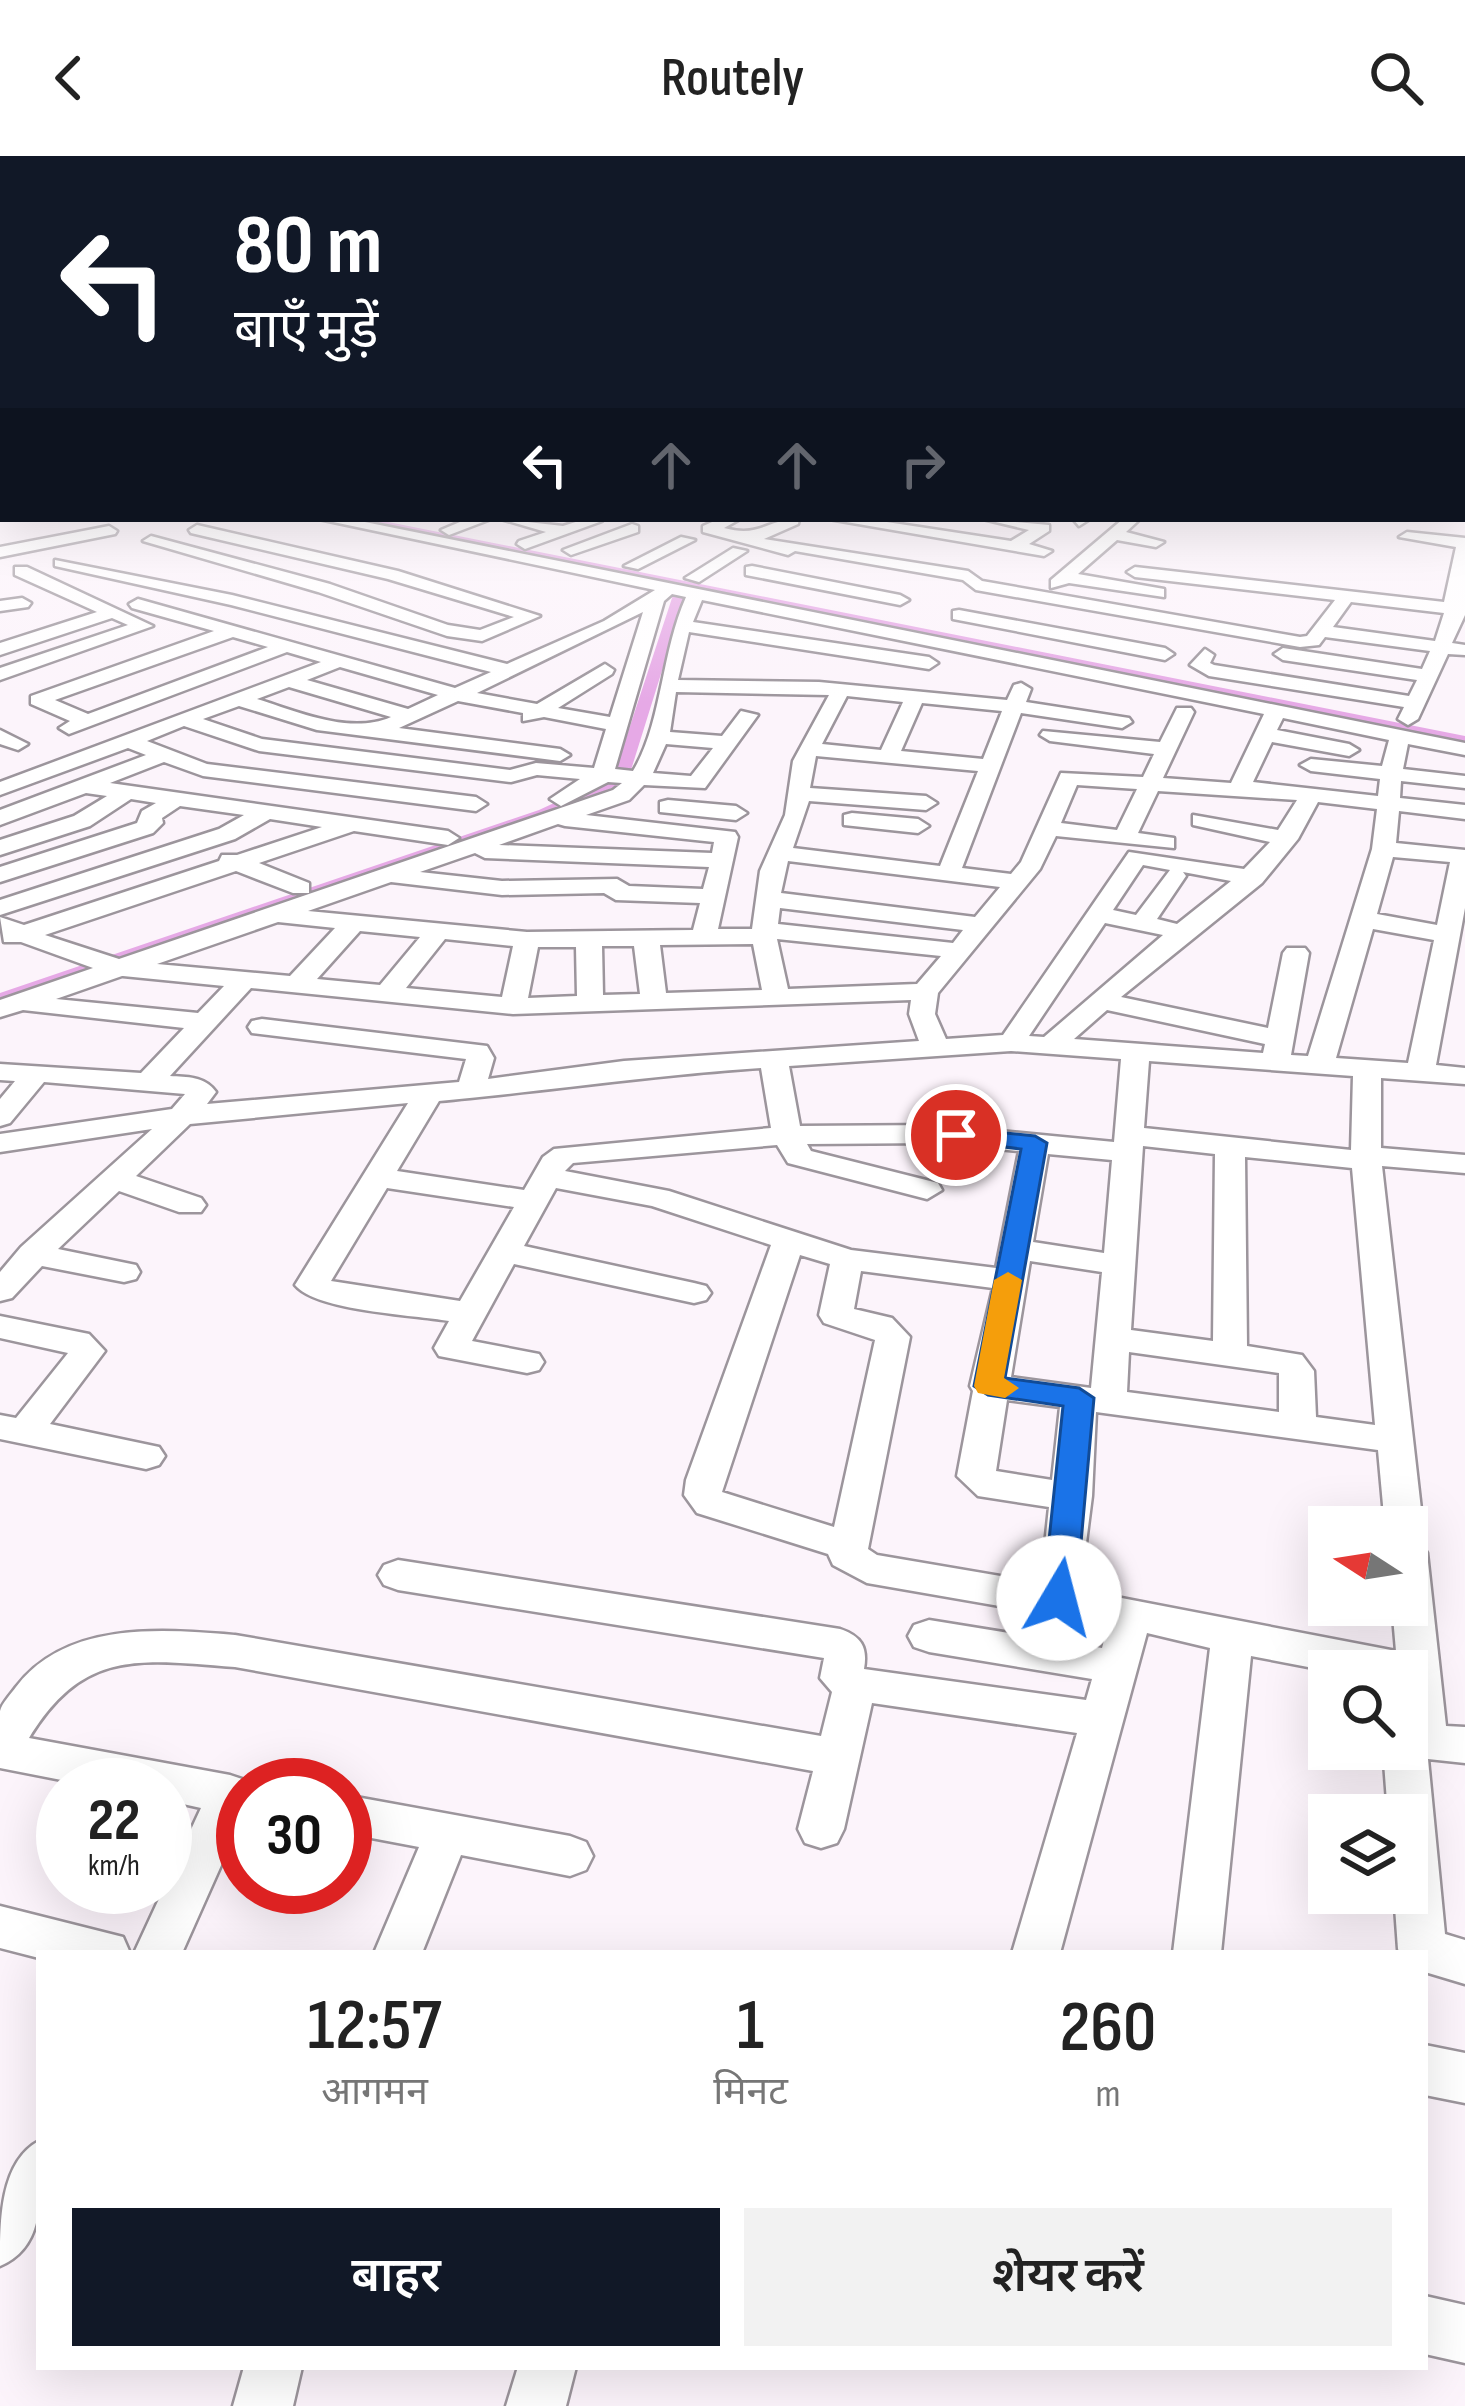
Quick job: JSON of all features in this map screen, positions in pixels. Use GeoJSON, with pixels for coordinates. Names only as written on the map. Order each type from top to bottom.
{"type":"FeatureCollection","features":[{"type":"Feature","properties":{"kind":"street"},"geometry":{"type":"LineString","coordinates":[[92,522],[193,575],[218,571]]}},
{"type":"Feature","properties":{"kind":"street"},"geometry":{"type":"LineString","coordinates":[[0,552],[197,530],[228,522]]}},
{"type":"Feature","properties":{"kind":"street"},"geometry":{"type":"LineString","coordinates":[[344,522],[631,572],[690,531],[725,522]]}},
{"type":"Feature","properties":{"kind":"street"},"geometry":{"type":"LineString","coordinates":[[410,522],[565,552],[680,589],[940,643],[1078,663],[1210,656],[1263,664]]}},
{"type":"Feature","properties":{"kind":"street"},"geometry":{"type":"LineString","coordinates":[[449,530],[474,522]]}},
{"type":"Feature","properties":{"kind":"street"},"geometry":{"type":"LineString","coordinates":[[522,522],[564,532]]}},
{"type":"Feature","properties":{"kind":"street"},"geometry":{"type":"LineString","coordinates":[[525,544],[591,522]]}},
{"type":"Feature","properties":{"kind":"street"},"geometry":{"type":"LineString","coordinates":[[374,732],[610,625],[680,589],[744,545],[793,522]]}},
{"type":"Feature","properties":{"kind":"street"},"geometry":{"type":"LineString","coordinates":[[727,585],[830,522]]}},
{"type":"Feature","properties":{"kind":"street"},"geometry":{"type":"LineString","coordinates":[[854,522],[1044,551]]}},
{"type":"Feature","properties":{"kind":"street"},"geometry":{"type":"LineString","coordinates":[[980,522],[1043,528],[1014,546]]}},
{"type":"Feature","properties":{"kind":"street"},"geometry":{"type":"LineString","coordinates":[[1042,597],[1128,522]]}},
{"type":"Feature","properties":{"kind":"street"},"geometry":{"type":"LineString","coordinates":[[1413,526],[1465,527]]}},
{"type":"Feature","properties":{"kind":"street"},"geometry":{"type":"LineString","coordinates":[[1320,1064],[1384,849],[1402,738],[1430,676],[1455,649],[1465,543],[1413,526]]}},
{"type":"Feature","properties":{"kind":"street"},"geometry":{"type":"LineString","coordinates":[[713,527],[710,529],[744,545],[791,548],[867,567],[933,569],[972,577],[972,584],[1312,643],[1430,676]]}},
{"type":"Feature","properties":{"kind":"street"},"geometry":{"type":"LineString","coordinates":[[197,530],[512,609],[410,646]]}},
{"type":"Feature","properties":{"kind":"street"},"geometry":{"type":"LineString","coordinates":[[565,552],[632,530]]}},
{"type":"Feature","properties":{"kind":"street"},"geometry":{"type":"LineString","coordinates":[[1113,535],[1156,542]]}},
{"type":"Feature","properties":{"kind":"street"},"geometry":{"type":"LineString","coordinates":[[125,538],[365,602],[450,631]]}},
{"type":"Feature","properties":{"kind":"street"},"geometry":{"type":"LineString","coordinates":[[821,604],[898,538]]}},
{"type":"Feature","properties":{"kind":"street"},"geometry":{"type":"LineString","coordinates":[[933,569],[968,549]]}},
{"type":"Feature","properties":{"kind":"street"},"geometry":{"type":"LineString","coordinates":[[6,594],[21,571],[108,552]]}},
{"type":"Feature","properties":{"kind":"street"},"geometry":{"type":"LineString","coordinates":[[1093,553],[1287,589],[1460,609]]}},
{"type":"Feature","properties":{"kind":"street"},"geometry":{"type":"LineString","coordinates":[[1136,572],[1198,574],[1209,562],[1253,566]]}},
{"type":"Feature","properties":{"kind":"street"},"geometry":{"type":"LineString","coordinates":[[61,563],[232,600],[569,691]]}},
{"type":"Feature","properties":{"kind":"street"},"geometry":{"type":"LineString","coordinates":[[1245,604],[1275,605],[1294,570]]}},
{"type":"Feature","properties":{"kind":"street"},"geometry":{"type":"LineString","coordinates":[[0,674],[144,626],[21,571]]}},
{"type":"Feature","properties":{"kind":"street"},"geometry":{"type":"LineString","coordinates":[[752,571],[842,589],[1078,663],[1276,711],[1465,749]]}},
{"type":"Feature","properties":{"kind":"street"},"geometry":{"type":"LineString","coordinates":[[1066,577],[1236,613],[1222,628]]}},
{"type":"Feature","properties":{"kind":"street"},"geometry":{"type":"LineString","coordinates":[[1372,577],[1372,599]]}},
{"type":"Feature","properties":{"kind":"street"},"geometry":{"type":"LineString","coordinates":[[365,602],[415,582]]}},
{"type":"Feature","properties":{"kind":"street"},"geometry":{"type":"LineString","coordinates":[[680,589],[727,585],[821,604],[897,609],[923,596]]}},
{"type":"Feature","properties":{"kind":"street"},"geometry":{"type":"LineString","coordinates":[[232,600],[275,586]]}},
{"type":"Feature","properties":{"kind":"street"},"geometry":{"type":"LineString","coordinates":[[6,1000],[108,963],[277,915],[387,876],[619,773],[658,737],[672,701],[682,626],[680,589]]}},
{"type":"Feature","properties":{"kind":"street"},"geometry":{"type":"LineString","coordinates":[[606,801],[619,773],[618,725],[634,675],[680,589]]}},
{"type":"Feature","properties":{"kind":"street"},"geometry":{"type":"LineString","coordinates":[[0,627],[195,591]]}},
{"type":"Feature","properties":{"kind":"street"},"geometry":{"type":"LineString","coordinates":[[1312,643],[1347,596]]}},
{"type":"Feature","properties":{"kind":"street"},"geometry":{"type":"LineString","coordinates":[[138,604],[458,694],[618,725]]}},
{"type":"Feature","properties":{"kind":"street"},"geometry":{"type":"LineString","coordinates":[[0,649],[102,609]]}},
{"type":"Feature","properties":{"kind":"street"},"geometry":{"type":"LineString","coordinates":[[279,614],[38,700],[84,729],[185,760],[193,768],[476,804]]}},
{"type":"Feature","properties":{"kind":"street"},"geometry":{"type":"LineString","coordinates":[[959,615],[1163,658],[1402,738]]}},
{"type":"Feature","properties":{"kind":"street"},"geometry":{"type":"LineString","coordinates":[[1163,658],[1184,621]]}},
{"type":"Feature","properties":{"kind":"street"},"geometry":{"type":"LineString","coordinates":[[682,626],[1060,684],[1091,640]]}},
{"type":"Feature","properties":{"kind":"street"},"geometry":{"type":"LineString","coordinates":[[912,660],[940,643]]}},
{"type":"Feature","properties":{"kind":"street"},"geometry":{"type":"LineString","coordinates":[[1455,649],[1226,645],[1199,665],[1402,738],[1465,782]]}},
{"type":"Feature","properties":{"kind":"street"},"geometry":{"type":"LineString","coordinates":[[0,768],[166,691],[286,646]]}},
{"type":"Feature","properties":{"kind":"street"},"geometry":{"type":"LineString","coordinates":[[536,658],[634,675]]}},
{"type":"Feature","properties":{"kind":"street"},"geometry":{"type":"LineString","coordinates":[[0,789],[340,661]]}},
{"type":"Feature","properties":{"kind":"street"},"geometry":{"type":"LineString","coordinates":[[238,698],[303,721],[374,732],[498,740],[605,670]]}},
{"type":"Feature","properties":{"kind":"street"},"geometry":{"type":"LineString","coordinates":[[0,674],[36,689]]}},
{"type":"Feature","properties":{"kind":"street"},"geometry":{"type":"LineString","coordinates":[[109,674],[166,691]]}},
{"type":"Feature","properties":{"kind":"street"},"geometry":{"type":"LineString","coordinates":[[287,680],[619,773]]}},
{"type":"Feature","properties":{"kind":"street"},"geometry":{"type":"LineString","coordinates":[[950,872],[1025,680]]}},
{"type":"Feature","properties":{"kind":"street"},"geometry":{"type":"LineString","coordinates":[[672,701],[766,688],[916,696],[1012,706],[1128,732],[1165,748]]}},
{"type":"Feature","properties":{"kind":"street"},"geometry":{"type":"LineString","coordinates":[[182,719],[259,745],[511,776],[531,769],[701,782],[729,743],[737,714],[766,688]]}},
{"type":"Feature","properties":{"kind":"street"},"geometry":{"type":"LineString","coordinates":[[777,997],[765,939],[777,854],[796,804],[808,749],[841,690]]}},
{"type":"Feature","properties":{"kind":"street"},"geometry":{"type":"LineString","coordinates":[[888,757],[916,696]]}},
{"type":"Feature","properties":{"kind":"street"},"geometry":{"type":"LineString","coordinates":[[1276,711],[1232,788],[1198,827],[1287,838]]}},
{"type":"Feature","properties":{"kind":"street"},"geometry":{"type":"LineString","coordinates":[[1125,837],[1184,712]]}},
{"type":"Feature","properties":{"kind":"street"},"geometry":{"type":"LineString","coordinates":[[1263,734],[1402,738],[1465,730]]}},
{"type":"Feature","properties":{"kind":"street"},"geometry":{"type":"LineString","coordinates":[[1050,735],[1128,732]]}},
{"type":"Feature","properties":{"kind":"street"},"geometry":{"type":"LineString","coordinates":[[1113,779],[1128,732]]}},
{"type":"Feature","properties":{"kind":"street"},"geometry":{"type":"LineString","coordinates":[[658,737],[729,743]]}},
{"type":"Feature","properties":{"kind":"street"},"geometry":{"type":"LineString","coordinates":[[1311,765],[1402,738]]}},
{"type":"Feature","properties":{"kind":"street"},"geometry":{"type":"LineString","coordinates":[[808,749],[988,766]]}},
{"type":"Feature","properties":{"kind":"street"},"geometry":{"type":"LineString","coordinates":[[0,819],[166,754]]}},
{"type":"Feature","properties":{"kind":"street"},"geometry":{"type":"LineString","coordinates":[[298,783],[336,754]]}},
{"type":"Feature","properties":{"kind":"street"},"geometry":{"type":"LineString","coordinates":[[936,1048],[922,1014],[934,982],[1018,882],[1049,828],[1069,778],[1232,788],[1465,812]]}},
{"type":"Feature","properties":{"kind":"street"},"geometry":{"type":"LineString","coordinates":[[85,786],[353,824],[456,844],[720,860]]}},
{"type":"Feature","properties":{"kind":"street"},"geometry":{"type":"LineString","coordinates":[[0,908],[227,834],[325,786]]}},
{"type":"Feature","properties":{"kind":"street"},"geometry":{"type":"LineString","coordinates":[[0,789],[33,805]]}},
{"type":"Feature","properties":{"kind":"street"},"geometry":{"type":"LineString","coordinates":[[0,848],[82,821],[126,793]]}},
{"type":"Feature","properties":{"kind":"street"},"geometry":{"type":"LineString","coordinates":[[1053,1044],[1261,870],[1287,838],[1310,796]]}},
{"type":"Feature","properties":{"kind":"street"},"geometry":{"type":"LineString","coordinates":[[0,875],[145,828],[152,824],[150,816],[175,800]]}},
{"type":"Feature","properties":{"kind":"street"},"geometry":{"type":"LineString","coordinates":[[6,1000],[301,888],[558,819],[606,801],[736,813]]}},
{"type":"Feature","properties":{"kind":"street"},"geometry":{"type":"LineString","coordinates":[[796,804],[921,814]]}},
{"type":"Feature","properties":{"kind":"street"},"geometry":{"type":"LineString","coordinates":[[0,819],[61,855]]}},
{"type":"Feature","properties":{"kind":"street"},"geometry":{"type":"LineString","coordinates":[[558,819],[727,837],[704,937]]}},
{"type":"Feature","properties":{"kind":"street"},"geometry":{"type":"LineString","coordinates":[[8,933],[353,824]]}},
{"type":"Feature","properties":{"kind":"street"},"geometry":{"type":"LineString","coordinates":[[590,1005],[599,940],[617,890],[620,856],[631,826]]}},
{"type":"Feature","properties":{"kind":"street"},"geometry":{"type":"LineString","coordinates":[[1049,828],[1125,837],[1261,870]]}},
{"type":"Feature","properties":{"kind":"street"},"geometry":{"type":"LineString","coordinates":[[189,846],[301,888]]}},
{"type":"Feature","properties":{"kind":"street"},"geometry":{"type":"LineString","coordinates":[[1384,849],[1464,857],[1420,1074]]}},
{"type":"Feature","properties":{"kind":"street"},"geometry":{"type":"LineString","coordinates":[[777,854],[1018,882]]}},
{"type":"Feature","properties":{"kind":"street"},"geometry":{"type":"LineString","coordinates":[[1011,1043],[1141,855],[1261,870]]}},
{"type":"Feature","properties":{"kind":"street"},"geometry":{"type":"LineString","coordinates":[[387,876],[487,886],[711,896]]}},
{"type":"Feature","properties":{"kind":"street"},"geometry":{"type":"LineString","coordinates":[[1142,924],[1174,876]]}},
{"type":"Feature","properties":{"kind":"street"},"geometry":{"type":"LineString","coordinates":[[385,996],[487,886]]}},
{"type":"Feature","properties":{"kind":"street"},"geometry":{"type":"LineString","coordinates":[[769,899],[982,925]]}},
{"type":"Feature","properties":{"kind":"street"},"geometry":{"type":"LineString","coordinates":[[1098,914],[1182,932]]}},
{"type":"Feature","properties":{"kind":"street"},"geometry":{"type":"LineString","coordinates":[[277,915],[527,940],[704,937],[961,951]]}},
{"type":"Feature","properties":{"kind":"street"},"geometry":{"type":"LineString","coordinates":[[1361,920],[1445,934]]}},
{"type":"Feature","properties":{"kind":"street"},"geometry":{"type":"LineString","coordinates":[[296,987],[352,925]]}},
{"type":"Feature","properties":{"kind":"street"},"geometry":{"type":"LineString","coordinates":[[8,933],[108,963],[242,982],[513,1006],[777,997],[934,982]]}},
{"type":"Feature","properties":{"kind":"street"},"geometry":{"type":"LineString","coordinates":[[646,938],[654,1003]]}},
{"type":"Feature","properties":{"kind":"street"},"geometry":{"type":"LineString","coordinates":[[765,939],[934,982]]}},
{"type":"Feature","properties":{"kind":"street"},"geometry":{"type":"LineString","coordinates":[[513,1006],[527,940]]}},
{"type":"Feature","properties":{"kind":"street"},"geometry":{"type":"LineString","coordinates":[[1277,1049],[1296,953]]}},
{"type":"Feature","properties":{"kind":"street"},"geometry":{"type":"LineString","coordinates":[[149,1082],[242,982]]}},
{"type":"Feature","properties":{"kind":"street"},"geometry":{"type":"LineString","coordinates":[[6,1000],[205,1022]]}},
{"type":"Feature","properties":{"kind":"street"},"geometry":{"type":"LineString","coordinates":[[1100,1001],[1320,1064],[1420,1074],[1463,1084]]}},
{"type":"Feature","properties":{"kind":"street"},"geometry":{"type":"LineString","coordinates":[[262,1027],[477,1052],[480,1058],[472,1088]]}},
{"type":"Feature","properties":{"kind":"street"},"geometry":{"type":"LineString","coordinates":[[0,1143],[184,1116],[561,1081],[625,1069],[1011,1043],[1136,1050],[1277,1049]]}},
{"type":"Feature","properties":{"kind":"street"},"geometry":{"type":"LineString","coordinates":[[1059,1598],[1072,1496],[1093,1400],[1113,1339],[1136,1050]]}},
{"type":"Feature","properties":{"kind":"street"},"geometry":{"type":"LineString","coordinates":[[774,1060],[791,1150],[814,1163],[927,1190]]}},
{"type":"Feature","properties":{"kind":"street"},"geometry":{"type":"LineString","coordinates":[[1367,1069],[1366,1158],[1402,1506]]}},
{"type":"Feature","properties":{"kind":"street"},"geometry":{"type":"LineString","coordinates":[[0,1072],[200,1088],[200,1097],[184,1116],[32,1254],[0,1291]]}},
{"type":"Feature","properties":{"kind":"street"},"geometry":{"type":"LineString","coordinates":[[0,1117],[38,1072]]}},
{"type":"Feature","properties":{"kind":"street"},"geometry":{"type":"LineString","coordinates":[[431,1090],[312,1285],[329,1292],[469,1313]]}},
{"type":"Feature","properties":{"kind":"street"},"geometry":{"type":"LineString","coordinates":[[527,1362],[455,1352],[453,1341],[565,1155],[787,1135],[937,1134],[1035,1143],[1230,1146],[1465,1164]]}},
{"type":"Feature","properties":{"kind":"street"},"geometry":{"type":"LineString","coordinates":[[1035,1143],[988,1386],[977,1481],[991,1487],[1072,1496]]}},
{"type":"Feature","properties":{"kind":"street"},"geometry":{"type":"LineString","coordinates":[[1230,1146],[1230,1355]]}},
{"type":"Feature","properties":{"kind":"street"},"geometry":{"type":"LineString","coordinates":[[377,1177],[658,1198],[847,1258],[1120,1265]]}},
{"type":"Feature","properties":{"kind":"street"},"geometry":{"type":"LineString","coordinates":[[114,1179],[190,1205]]}},
{"type":"Feature","properties":{"kind":"street"},"geometry":{"type":"LineString","coordinates":[[790,1238],[703,1495],[724,1508],[849,1546]]}},
{"type":"Feature","properties":{"kind":"street"},"geometry":{"type":"LineString","coordinates":[[506,1252],[694,1293]]}},
{"type":"Feature","properties":{"kind":"street"},"geometry":{"type":"LineString","coordinates":[[32,1254],[124,1272]]}},
{"type":"Feature","properties":{"kind":"street"},"geometry":{"type":"LineString","coordinates":[[847,1258],[836,1315],[880,1326],[893,1336],[847,1555],[867,1568],[1059,1598],[1308,1651]]}},
{"type":"Feature","properties":{"kind":"street"},"geometry":{"type":"LineString","coordinates":[[0,1327],[77,1342],[88,1351],[12,1430]]}},
{"type":"Feature","properties":{"kind":"street"},"geometry":{"type":"LineString","coordinates":[[1113,1339],[1294,1366],[1298,1427]]}},
{"type":"Feature","properties":{"kind":"street"},"geometry":{"type":"LineString","coordinates":[[988,1386],[1395,1440]]}},
{"type":"Feature","properties":{"kind":"street"},"geometry":{"type":"LineString","coordinates":[[12,1430],[146,1456]]}},
{"type":"Feature","properties":{"kind":"street"},"geometry":{"type":"LineString","coordinates":[[398,1575],[840,1645],[846,1652],[842,1678],[855,1684],[1099,1719]]}},
{"type":"Feature","properties":{"kind":"street"},"geometry":{"type":"LineString","coordinates":[[1037,1950],[1132,1614]]}},
{"type":"Feature","properties":{"kind":"street"},"geometry":{"type":"LineString","coordinates":[[929,1636],[1119,1667]]}},
{"type":"Feature","properties":{"kind":"street"},"geometry":{"type":"LineString","coordinates":[[1197,1950],[1232,1636]]}},
{"type":"Feature","properties":{"kind":"street"},"geometry":{"type":"LineString","coordinates":[[216,1791],[0,1748],[47,1679],[75,1659],[181,1648],[235,1651],[837,1757]]}},
{"type":"Feature","properties":{"kind":"street"},"geometry":{"type":"LineString","coordinates":[[821,1829],[855,1684]]}},
{"type":"Feature","properties":{"kind":"street"},"geometry":{"type":"LineString","coordinates":[[1425,1770],[1425,1950]]}},
{"type":"Feature","properties":{"kind":"street"},"geometry":{"type":"LineString","coordinates":[[372,1819],[570,1856]]}},
{"type":"Feature","properties":{"kind":"street"},"geometry":{"type":"LineString","coordinates":[[399,1950],[448,1832]]}},
{"type":"Feature","properties":{"kind":"street"},"geometry":{"type":"LineString","coordinates":[[160,1950],[216,1837]]}},
{"type":"Feature","properties":{"kind":"street"},"geometry":{"type":"LineString","coordinates":[[0,1927],[94,1950]]}},
{"type":"Feature","properties":{"kind":"street"},"geometry":{"type":"LineString","coordinates":[[1428,1951],[1465,1962]]}},
{"type":"Feature","properties":{"kind":"street"},"geometry":{"type":"LineString","coordinates":[[1428,2071],[1465,2078]]}},
{"type":"Feature","properties":{"kind":"street"},"geometry":{"type":"LineString","coordinates":[[0,2238],[36,2173]]}},
{"type":"Feature","properties":{"kind":"street"},"geometry":{"type":"LineString","coordinates":[[1428,2326],[1465,2334]]}},
{"type":"Feature","properties":{"kind":"street"},"geometry":{"type":"LineString","coordinates":[[263,2406],[272,2370]]}},
{"type":"Feature","properties":{"kind":"street"},"geometry":{"type":"LineString","coordinates":[[536,2406],[546,2370]]}},
{"type":"Feature","properties":{"kind":"waterway"},"geometry":{"type":"LineString","coordinates":[[371,522],[694,586]]}},
{"type":"Feature","properties":{"kind":"waterway"},"geometry":{"type":"LineString","coordinates":[[0,999],[545,813],[612,782],[623,770],[679,595],[694,586]]}},
{"type":"Feature","properties":{"kind":"waterway"},"geometry":{"type":"LineString","coordinates":[[694,586],[1465,740]]}},
{"type":"Feature","properties":{"kind":"slow traffic"},"geometry":{"type":"LineString","coordinates":[[1005,1388],[988,1386],[1008,1280]]}},
{"type":"Feature","properties":{"kind":"route"},"geometry":{"type":"LineString","coordinates":[[956,1135],[1035,1143],[988,1386],[1079,1398],[1059,1598]]}}]}
